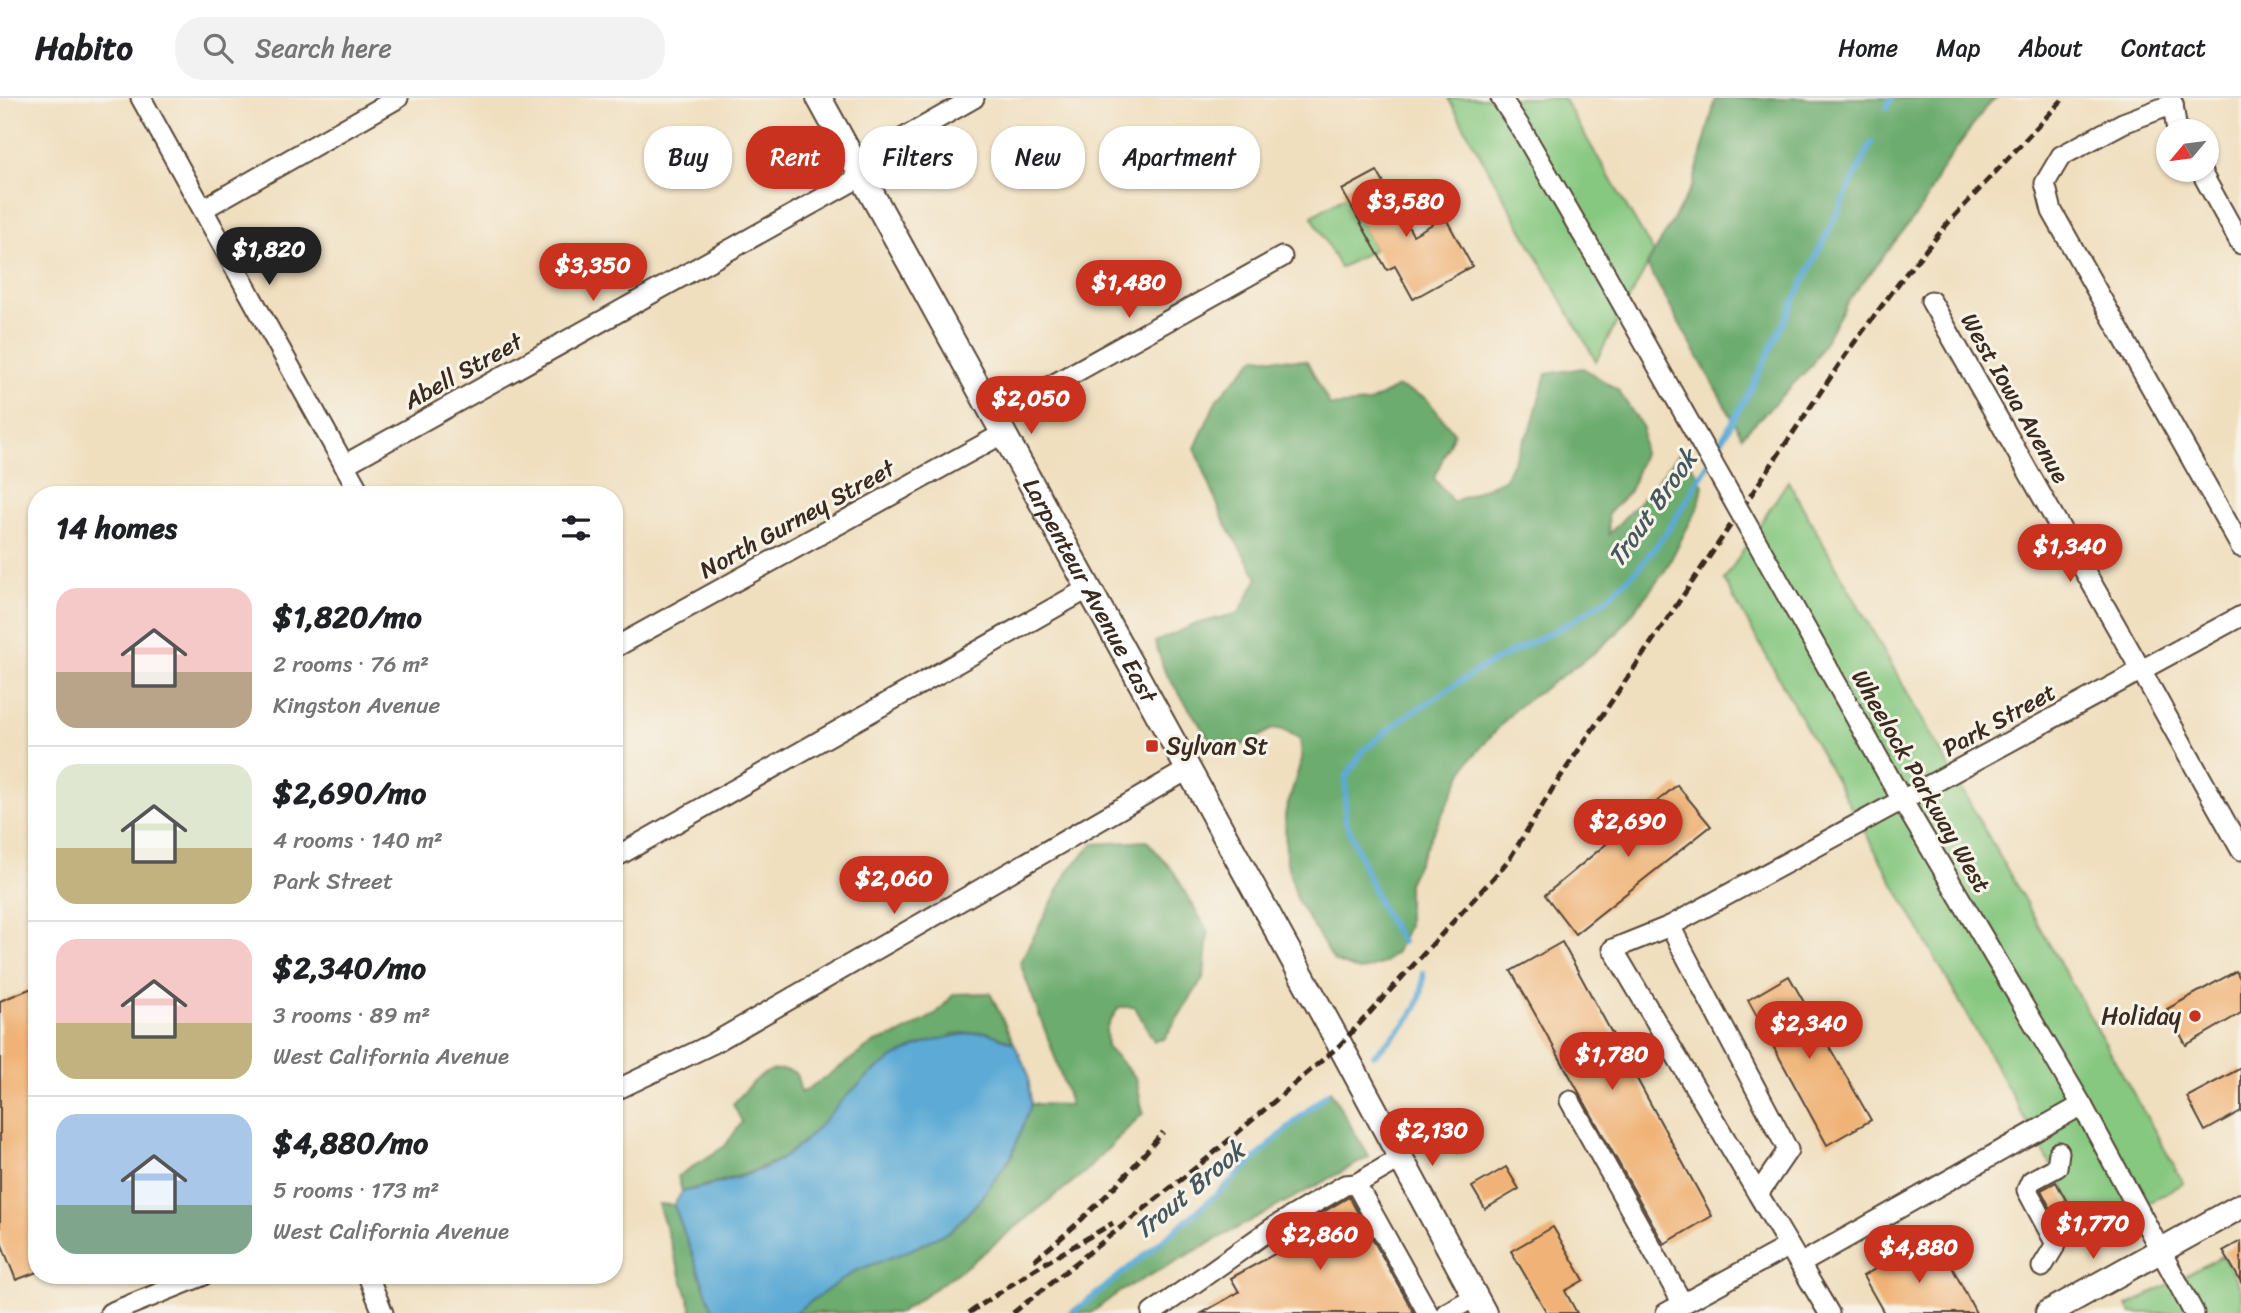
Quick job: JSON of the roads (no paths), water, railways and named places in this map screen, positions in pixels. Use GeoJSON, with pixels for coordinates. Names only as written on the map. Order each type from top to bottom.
{"type":"FeatureCollection","features":[{"type":"Feature","properties":{"kind":"main road","name":"Larpenteur Avenue East"},"geometry":{"type":"LineString","coordinates":[[819,98],[859,170]]}},
{"type":"Feature","properties":{"kind":"main road","name":"Larpenteur Avenue East"},"geometry":{"type":"LineString","coordinates":[[869,189],[1340,1045],[1479,1305]]}},
{"type":"Feature","properties":{"kind":"main road"},"geometry":{"type":"LineString","coordinates":[[2048,1313],[2241,1206]]}},
{"type":"Feature","properties":{"kind":"street"},"geometry":{"type":"LineString","coordinates":[[141,98],[356,486]]}},
{"type":"Feature","properties":{"kind":"street"},"geometry":{"type":"LineString","coordinates":[[203,209],[398,98]]}},
{"type":"Feature","properties":{"kind":"street","name":"Abell Street"},"geometry":{"type":"LineString","coordinates":[[929,126],[974,98]]}},
{"type":"Feature","properties":{"kind":"street","name":"Wheelock Parkway West"},"geometry":{"type":"LineString","coordinates":[[1501,98],[1605,273],[1902,800],[2082,1105],[2194,1313]]}},
{"type":"Feature","properties":{"kind":"street"},"geometry":{"type":"LineString","coordinates":[[2176,119],[2176,101],[2123,123],[2061,156],[2045,183],[2052,211],[2241,547]]}},
{"type":"Feature","properties":{"kind":"street","name":"Abell Street"},"geometry":{"type":"LineString","coordinates":[[344,465],[859,170]]}},
{"type":"Feature","properties":{"kind":"street"},"geometry":{"type":"LineString","coordinates":[[2207,182],[2241,244]]}},
{"type":"Feature","properties":{"kind":"street","name":"North Gurney Street"},"geometry":{"type":"LineString","coordinates":[[623,644],[1282,257]]}},
{"type":"Feature","properties":{"kind":"street","name":"West Iowa Avenue"},"geometry":{"type":"LineString","coordinates":[[1931,301],[2241,850]]}},
{"type":"Feature","properties":{"kind":"street"},"geometry":{"type":"LineString","coordinates":[[623,853],[1089,587]]}},
{"type":"Feature","properties":{"kind":"street","name":"Park Street"},"geometry":{"type":"LineString","coordinates":[[1761,1199],[1613,949],[1670,926],[1727,896],[2241,616]]}},
{"type":"Feature","properties":{"kind":"street"},"geometry":{"type":"LineString","coordinates":[[623,1087],[712,1044],[1189,769]]}},
{"type":"Feature","properties":{"kind":"street"},"geometry":{"type":"LineString","coordinates":[[1670,926],[1788,1150],[1761,1199],[1829,1313]]}},
{"type":"Feature","properties":{"kind":"street"},"geometry":{"type":"LineString","coordinates":[[1570,1101],[1675,1308],[1789,1246]]}},
{"type":"Feature","properties":{"kind":"street"},"geometry":{"type":"LineString","coordinates":[[1800,1265],[2082,1105]]}},
{"type":"Feature","properties":{"kind":"street"},"geometry":{"type":"LineString","coordinates":[[2042,1267],[2056,1244],[2027,1190],[2031,1181],[2057,1167],[2059,1152]]}},
{"type":"Feature","properties":{"kind":"street"},"geometry":{"type":"LineString","coordinates":[[1152,1313],[1274,1227],[1345,1185],[1356,1184],[1401,1158]]}},
{"type":"Feature","properties":{"kind":"street"},"geometry":{"type":"LineString","coordinates":[[1356,1184],[1428,1313]]}},
{"type":"Feature","properties":{"kind":"street"},"geometry":{"type":"LineString","coordinates":[[110,1313],[182,1284]]}},
{"type":"Feature","properties":{"kind":"street"},"geometry":{"type":"LineString","coordinates":[[371,1284],[383,1313]]}},
{"type":"Feature","properties":{"kind":"street"},"geometry":{"type":"LineString","coordinates":[[1446,1313],[1479,1305]]}},
{"type":"Feature","properties":{"kind":"water"},"geometry":{"type":"Polygon","coordinates":[[[986,1032],[1014,1043],[1028,1073],[1031,1104],[1011,1157],[977,1203],[952,1230],[908,1251],[855,1271],[794,1313],[714,1313],[674,1205],[682,1192],[748,1174],[783,1158],[805,1140],[870,1074],[904,1052],[941,1039],[986,1032]]]}},
{"type":"Feature","properties":{"kind":"waterway","name":"Trout Brook"},"geometry":{"type":"LineString","coordinates":[[1887,108],[1891,98]]}},
{"type":"Feature","properties":{"kind":"waterway","name":"Trout Brook"},"geometry":{"type":"LineString","coordinates":[[1402,942],[1382,910],[1345,819],[1346,777],[1364,750],[1402,719],[1483,667],[1566,625],[1605,600],[1638,569],[1686,502],[1750,391],[1872,142]]}},
{"type":"Feature","properties":{"kind":"waterway","name":"Trout Brook"},"geometry":{"type":"LineString","coordinates":[[1374,1055],[1401,1028],[1415,1009],[1420,999],[1423,973]]}},
{"type":"Feature","properties":{"kind":"waterway","name":"Trout Brook"},"geometry":{"type":"LineString","coordinates":[[1073,1313],[1195,1213],[1327,1094]]}},
{"type":"Feature","properties":{"kind":"railway"},"geometry":{"type":"LineString","coordinates":[[1013,1313],[1208,1158],[1340,1045],[1496,875],[1510,858],[1553,788],[1851,347],[1949,222],[2064,98]]}},
{"type":"Feature","properties":{"kind":"railway"},"geometry":{"type":"LineString","coordinates":[[1034,1260],[1102,1199],[1163,1132]]}},
{"type":"Feature","properties":{"kind":"railway"},"geometry":{"type":"LineString","coordinates":[[969,1313],[1035,1269],[1113,1223]]}},
{"type":"Feature","properties":{"kind":"place","name":"Sylvan St"},"geometry":{"type":"Point","coordinates":[1152,746]}},
{"type":"Feature","properties":{"kind":"place","name":"Holiday"},"geometry":{"type":"Point","coordinates":[2195,1016]}}]}
